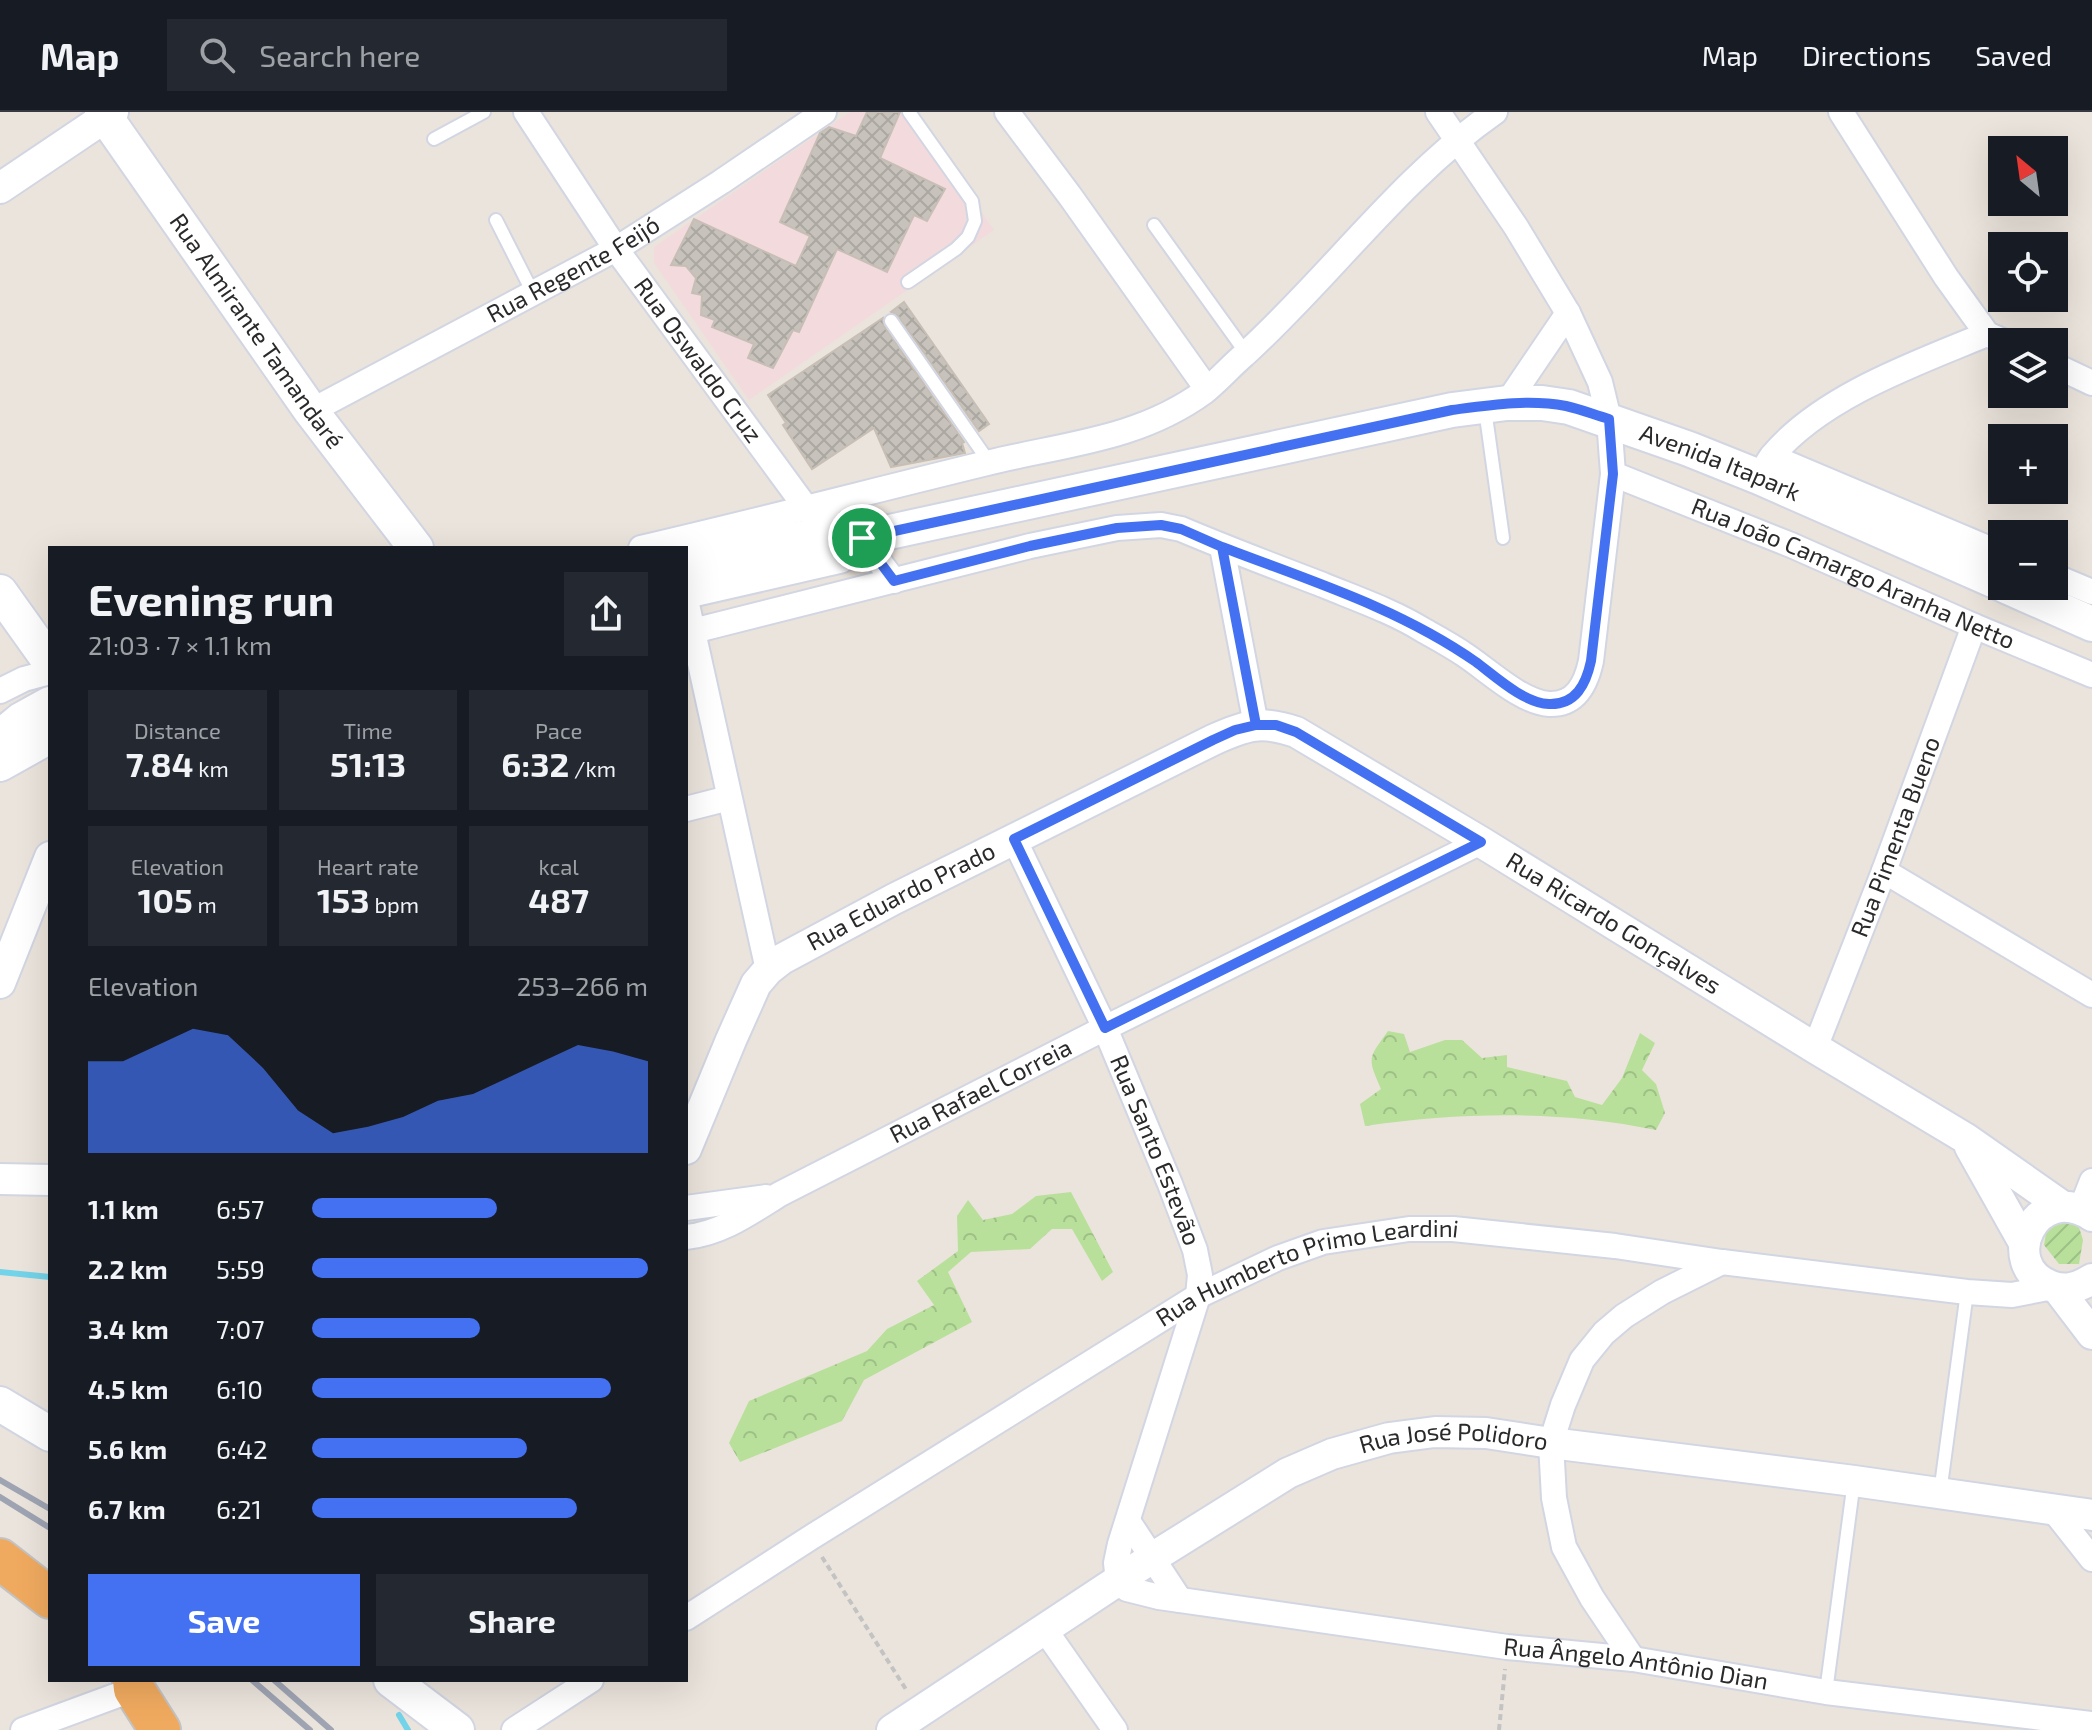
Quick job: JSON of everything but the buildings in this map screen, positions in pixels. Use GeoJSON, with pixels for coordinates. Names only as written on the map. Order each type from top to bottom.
{"type":"FeatureCollection","features":[{"type":"Feature","properties":{"kind":"highway"},"geometry":{"type":"LineString","coordinates":[[0,1538],[48,1574]]}},
{"type":"Feature","properties":{"kind":"highway"},"geometry":{"type":"LineString","coordinates":[[0,1559],[48,1596]]}},
{"type":"Feature","properties":{"kind":"highway"},"geometry":{"type":"LineString","coordinates":[[128,1683],[160,1730]]}},
{"type":"Feature","properties":{"kind":"main road","name":"Rua Almirante Tamandaré"},"geometry":{"type":"LineString","coordinates":[[107,114],[311,411],[414,546]]}},
{"type":"Feature","properties":{"kind":"main road","name":"Avenida Itapark"},"geometry":{"type":"LineString","coordinates":[[688,549],[834,532],[862,538],[1452,410],[1542,403],[1569,407],[1766,467],[1988,577]]}},
{"type":"Feature","properties":{"kind":"main road","name":"Avenida Itapark"},"geometry":{"type":"LineString","coordinates":[[688,591],[839,556],[862,538]]}},
{"type":"Feature","properties":{"kind":"main road"},"geometry":{"type":"LineString","coordinates":[[0,592],[48,659]]}},
{"type":"Feature","properties":{"kind":"main road","name":"Avenida Itapark"},"geometry":{"type":"LineString","coordinates":[[2038,600],[2092,624]]}},
{"type":"Feature","properties":{"kind":"main road"},"geometry":{"type":"LineString","coordinates":[[0,764],[31,727]]}},
{"type":"Feature","properties":{"kind":"main road"},"geometry":{"type":"LineString","coordinates":[[0,1404],[48,1433]]}},
{"type":"Feature","properties":{"kind":"main road"},"geometry":{"type":"LineString","coordinates":[[394,1682],[457,1730]]}},
{"type":"Feature","properties":{"kind":"street","name":"Rua Oswaldo Cruz"},"geometry":{"type":"LineString","coordinates":[[526,112],[616,249],[807,509],[862,538],[894,581]]}},
{"type":"Feature","properties":{"kind":"street","name":"Rua Regente Feijó"},"geometry":{"type":"LineString","coordinates":[[311,411],[616,249],[824,112]]}},
{"type":"Feature","properties":{"kind":"street"},"geometry":{"type":"LineString","coordinates":[[1007,112],[1207,389]]}},
{"type":"Feature","properties":{"kind":"street"},"geometry":{"type":"LineString","coordinates":[[693,631],[1030,546],[1117,528],[1161,525],[1181,529],[1389,612],[1463,654],[1531,700],[1556,703],[1577,694],[1587,681],[1591,661],[1613,474],[1609,419],[1600,382],[1568,313],[1516,227],[1438,112]]}},
{"type":"Feature","properties":{"kind":"street"},"geometry":{"type":"LineString","coordinates":[[688,547],[807,509],[989,462],[1124,432],[1167,416],[1207,389],[1284,318],[1386,209],[1457,140],[1495,112]]}},
{"type":"Feature","properties":{"kind":"street"},"geometry":{"type":"LineString","coordinates":[[1841,112],[1946,277],[1988,328]]}},
{"type":"Feature","properties":{"kind":"street"},"geometry":{"type":"LineString","coordinates":[[0,188],[107,114]]}},
{"type":"Feature","properties":{"kind":"street"},"geometry":{"type":"LineString","coordinates":[[1496,405],[1568,313]]}},
{"type":"Feature","properties":{"kind":"street"},"geometry":{"type":"LineString","coordinates":[[1988,341],[1878,381],[1833,405],[1796,433],[1766,467],[1988,549]]}},
{"type":"Feature","properties":{"kind":"street"},"geometry":{"type":"LineString","coordinates":[[2068,372],[2092,383]]}},
{"type":"Feature","properties":{"kind":"street","name":"Rua João Camargo Aranha Netto"},"geometry":{"type":"LineString","coordinates":[[1613,474],[1791,545],[2092,675]]}},
{"type":"Feature","properties":{"kind":"street"},"geometry":{"type":"LineString","coordinates":[[1222,547],[1256,725]]}},
{"type":"Feature","properties":{"kind":"street"},"geometry":{"type":"LineString","coordinates":[[2068,582],[2092,592]]}},
{"type":"Feature","properties":{"kind":"street"},"geometry":{"type":"LineString","coordinates":[[688,609],[768,970],[756,984],[688,1144]]}},
{"type":"Feature","properties":{"kind":"street","name":"Rua Pimenta Bueno"},"geometry":{"type":"LineString","coordinates":[[1815,1048],[1974,626]]}},
{"type":"Feature","properties":{"kind":"street"},"geometry":{"type":"LineString","coordinates":[[0,691],[24,679],[48,673]]}},
{"type":"Feature","properties":{"kind":"street","name":"Rua Eduardo Prado"},"geometry":{"type":"LineString","coordinates":[[768,970],[782,959],[880,906],[1213,740],[1256,725]]}},
{"type":"Feature","properties":{"kind":"street","name":"Rua Ricardo Gonçalves"},"geometry":{"type":"LineString","coordinates":[[1256,725],[1276,725],[1296,732],[2084,1212]]}},
{"type":"Feature","properties":{"kind":"street"},"geometry":{"type":"LineString","coordinates":[[688,808],[729,798]]}},
{"type":"Feature","properties":{"kind":"street","name":"Rua Santo Estevão"},"geometry":{"type":"LineString","coordinates":[[1014,839],[1105,1028],[1170,1184],[1195,1250],[1200,1275],[1198,1296],[1120,1544],[1116,1563],[1118,1581]]}},
{"type":"Feature","properties":{"kind":"street","name":"Rua Rafael Correia"},"geometry":{"type":"LineString","coordinates":[[688,1239],[734,1222],[780,1194],[1105,1028],[1481,842]]}},
{"type":"Feature","properties":{"kind":"street"},"geometry":{"type":"LineString","coordinates":[[0,983],[43,890],[48,866]]}},
{"type":"Feature","properties":{"kind":"street"},"geometry":{"type":"LineString","coordinates":[[1884,871],[2092,995]]}},
{"type":"Feature","properties":{"kind":"street","name":"Rua Ricardo Gonçalves"},"geometry":{"type":"LineString","coordinates":[[1965,1138],[2024,1243],[2024,1255],[2064,1283],[2092,1318]]}},
{"type":"Feature","properties":{"kind":"street"},"geometry":{"type":"LineString","coordinates":[[0,1179],[48,1180]]}},
{"type":"Feature","properties":{"kind":"street"},"geometry":{"type":"LineString","coordinates":[[2024,1243],[2027,1232],[2041,1214],[2051,1209],[2084,1212],[2092,1181]]}},
{"type":"Feature","properties":{"kind":"street","name":"Rua Rafael Correia"},"geometry":{"type":"LineString","coordinates":[[688,1201],[726,1203],[780,1194]]}},
{"type":"Feature","properties":{"kind":"street"},"geometry":{"type":"LineString","coordinates":[[688,1208],[692,1222],[688,1236]]}},
{"type":"Feature","properties":{"kind":"street","name":"Rua Humberto Primo Leardini"},"geometry":{"type":"LineString","coordinates":[[688,1617],[1198,1296],[1278,1258],[1323,1242],[1409,1229],[1453,1229],[1615,1246],[1967,1292],[2012,1295],[2064,1283]]}},
{"type":"Feature","properties":{"kind":"street"},"geometry":{"type":"LineString","coordinates":[[1633,1659],[1592,1598],[1564,1547],[1554,1498],[1551,1443],[1582,1360],[1604,1333],[1662,1292],[1722,1262]]}},
{"type":"Feature","properties":{"kind":"street"},"geometry":{"type":"LineString","coordinates":[[2064,1283],[2092,1334]]}},
{"type":"Feature","properties":{"kind":"street","name":"Rua José Polidoro"},"geometry":{"type":"LineString","coordinates":[[892,1730],[1152,1558],[1288,1473],[1332,1454],[1389,1438],[1435,1432],[1486,1433],[2092,1515]]}},
{"type":"Feature","properties":{"kind":"street"},"geometry":{"type":"LineString","coordinates":[[2054,1511],[2092,1559]]}},
{"type":"Feature","properties":{"kind":"street"},"geometry":{"type":"LineString","coordinates":[[1128,1521],[1180,1600]]}},
{"type":"Feature","properties":{"kind":"street","name":"Rua Ângelo Antônio Dian"},"geometry":{"type":"LineString","coordinates":[[1118,1581],[1127,1589],[1143,1594],[1180,1600],[1507,1647],[1633,1659],[1826,1692],[2092,1724]]}},
{"type":"Feature","properties":{"kind":"street"},"geometry":{"type":"LineString","coordinates":[[1045,1630],[1115,1730]]}},
{"type":"Feature","properties":{"kind":"street"},"geometry":{"type":"LineString","coordinates":[[514,1730],[588,1682]]}},
{"type":"Feature","properties":{"kind":"street"},"geometry":{"type":"LineString","coordinates":[[23,1730],[128,1683]]}},
{"type":"Feature","properties":{"kind":"lane"},"geometry":{"type":"LineString","coordinates":[[434,139],[484,112]]}},
{"type":"Feature","properties":{"kind":"lane"},"geometry":{"type":"LineString","coordinates":[[908,282],[956,249],[968,237],[975,221],[972,201],[909,112]]}},
{"type":"Feature","properties":{"kind":"lane"},"geometry":{"type":"LineString","coordinates":[[496,220],[533,293]]}},
{"type":"Feature","properties":{"kind":"lane"},"geometry":{"type":"LineString","coordinates":[[1154,225],[1246,353]]}},
{"type":"Feature","properties":{"kind":"lane"},"geometry":{"type":"LineString","coordinates":[[891,321],[989,462]]}},
{"type":"Feature","properties":{"kind":"lane"},"geometry":{"type":"LineString","coordinates":[[1496,405],[1503,538]]}},
{"type":"Feature","properties":{"kind":"lane"},"geometry":{"type":"LineString","coordinates":[[1940,1493],[1967,1292]]}},
{"type":"Feature","properties":{"kind":"lane"},"geometry":{"type":"LineString","coordinates":[[1826,1692],[1854,1481]]}},
{"type":"Feature","properties":{"kind":"path"},"geometry":{"type":"LineString","coordinates":[[810,1538],[920,1712]]}},
{"type":"Feature","properties":{"kind":"path"},"geometry":{"type":"LineString","coordinates":[[1499,1730],[1507,1647]]}},
{"type":"Feature","properties":{"kind":"shaded area"},"geometry":{"type":"Polygon","coordinates":[[[850,112],[912,112],[994,230],[749,400],[654,263],[654,247],[850,112]]]}},
{"type":"Feature","properties":{"kind":"green space"},"geometry":{"type":"Polygon","coordinates":[[[1388,1031],[1404,1034],[1410,1052],[1445,1040],[1462,1040],[1482,1058],[1507,1055],[1507,1067],[1567,1081],[1575,1097],[1602,1105],[1622,1078],[1640,1033],[1655,1043],[1642,1070],[1656,1084],[1665,1113],[1656,1130],[1584,1119],[1511,1115],[1438,1118],[1365,1126],[1360,1104],[1381,1089],[1372,1058],[1388,1031]]]}},
{"type":"Feature","properties":{"kind":"green space"},"geometry":{"type":"Polygon","coordinates":[[[1071,1192],[1113,1272],[1102,1281],[1072,1229],[1052,1229],[1030,1249],[971,1252],[948,1272],[972,1322],[864,1380],[842,1421],[740,1462],[729,1443],[749,1401],[867,1351],[887,1329],[934,1305],[917,1281],[958,1251],[957,1216],[968,1200],[983,1220],[1012,1214],[1036,1196],[1071,1192]]]}},
{"type":"Feature","properties":{"kind":"green space"},"geometry":{"type":"Polygon","coordinates":[[[2048,1221],[2077,1221],[2083,1240],[2079,1264],[2059,1264],[2044,1245],[2048,1221]]]}},
{"type":"Feature","properties":{"kind":"waterway"},"geometry":{"type":"LineString","coordinates":[[0,1272],[48,1277]]}},
{"type":"Feature","properties":{"kind":"waterway"},"geometry":{"type":"LineString","coordinates":[[399,1715],[408,1730]]}},
{"type":"Feature","properties":{"kind":"railway"},"geometry":{"type":"LineString","coordinates":[[0,1480],[48,1508]]}},
{"type":"Feature","properties":{"kind":"railway"},"geometry":{"type":"LineString","coordinates":[[0,1497],[48,1527]]}},
{"type":"Feature","properties":{"kind":"railway"},"geometry":{"type":"LineString","coordinates":[[254,1682],[310,1730]]}},
{"type":"Feature","properties":{"kind":"railway"},"geometry":{"type":"LineString","coordinates":[[276,1682],[331,1730]]}},
{"type":"Feature","properties":{"kind":"route"},"geometry":{"type":"LineString","coordinates":[[862,538],[894,581],[1030,546],[1117,528],[1161,525],[1181,529],[1222,547],[1256,725],[1213,740],[1014,839],[1105,1028],[1481,842],[1296,732],[1276,725],[1256,725],[1235,613],[1222,547],[1365,601],[1413,624],[1531,700],[1546,704],[1567,700],[1577,694],[1587,681],[1591,661],[1613,474],[1609,419],[1542,403],[1507,403],[1452,410],[862,538]]}}]}
